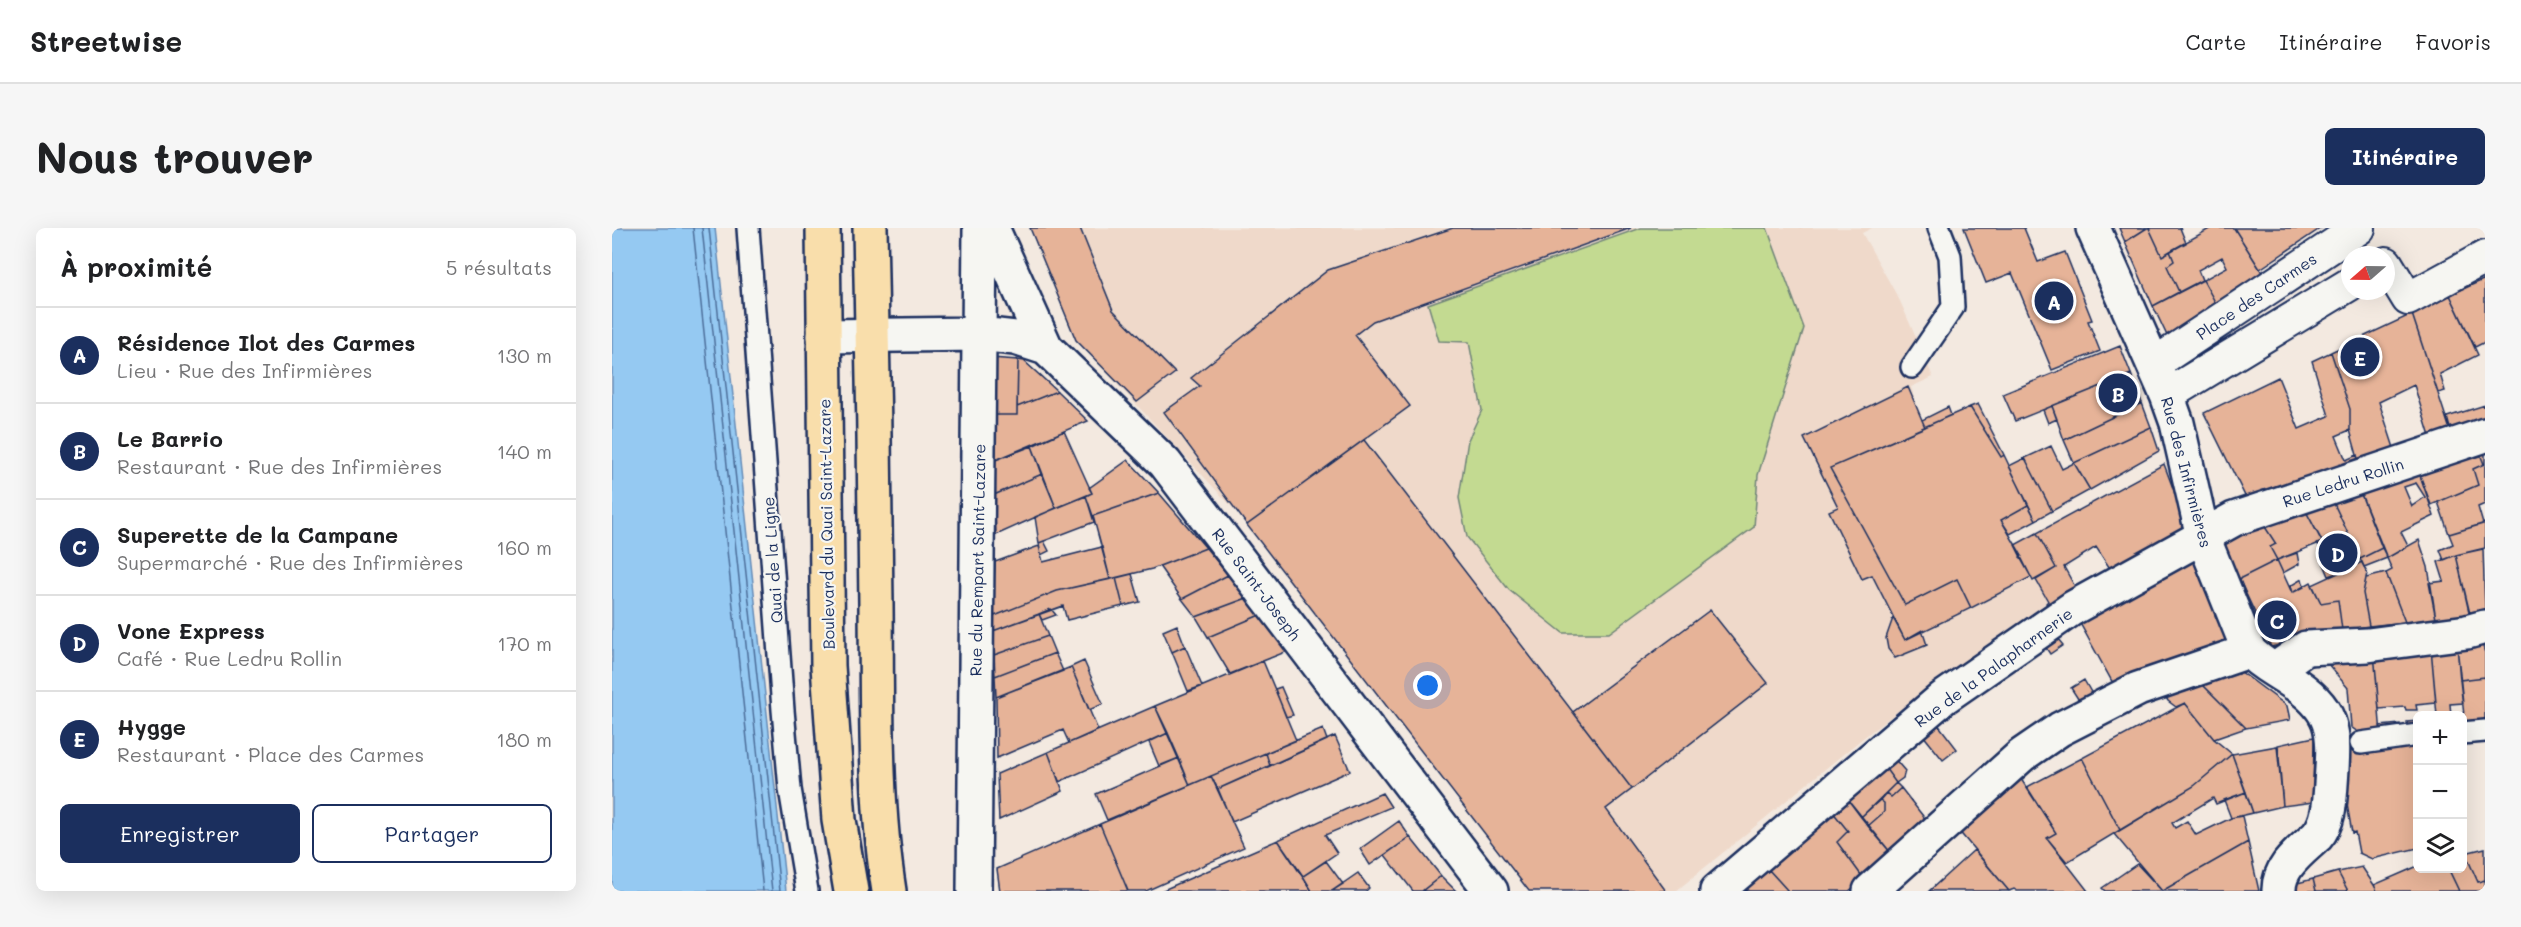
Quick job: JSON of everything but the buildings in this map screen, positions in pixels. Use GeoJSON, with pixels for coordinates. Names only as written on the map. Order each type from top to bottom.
{"type":"FeatureCollection","features":[{"type":"Feature","properties":{"kind":"main road","name":"Boulevard du Quai Saint-Lazare"},"geometry":{"type":"LineString","coordinates":[[823,228],[828,666],[839,820],[851,891]]}},
{"type":"Feature","properties":{"kind":"main road"},"geometry":{"type":"LineString","coordinates":[[870,228],[878,765],[885,862],[890,891]]}},
{"type":"Feature","properties":{"kind":"street","name":"Rue du Rempart Saint-Lazare"},"geometry":{"type":"LineString","coordinates":[[974,891],[980,228]]}},
{"type":"Feature","properties":{"kind":"street"},"geometry":{"type":"LineString","coordinates":[[992,228],[1046,348]]}},
{"type":"Feature","properties":{"kind":"street","name":"Rue des Infirmières"},"geometry":{"type":"LineString","coordinates":[[2093,228],[2154,364],[2177,423],[2203,537],[2261,660]]}},
{"type":"Feature","properties":{"kind":"street","name":"Place des Carmes"},"geometry":{"type":"LineString","coordinates":[[2154,364],[2358,228]]}},
{"type":"Feature","properties":{"kind":"street"},"geometry":{"type":"LineString","coordinates":[[2395,278],[2408,299],[2485,257]]}},
{"type":"Feature","properties":{"kind":"street"},"geometry":{"type":"LineString","coordinates":[[2167,395],[2341,289]]}},
{"type":"Feature","properties":{"kind":"street","name":"Rue Saint-Joseph"},"geometry":{"type":"LineString","coordinates":[[824,336],[980,334],[1015,338],[1046,348],[1165,463],[1491,891]]}},
{"type":"Feature","properties":{"kind":"street","name":"Rue Ledru Rollin"},"geometry":{"type":"LineString","coordinates":[[2203,537],[2234,519],[2485,435]]}},
{"type":"Feature","properties":{"kind":"street","name":"Rue de la Palapharnerie"},"geometry":{"type":"LineString","coordinates":[[1718,891],[1943,698],[2073,608],[2203,537]]}},
{"type":"Feature","properties":{"kind":"street"},"geometry":{"type":"LineString","coordinates":[[1870,891],[2022,755],[2060,729],[2138,689],[2306,648],[2368,645],[2467,632],[2485,627]]}},
{"type":"Feature","properties":{"kind":"street"},"geometry":{"type":"LineString","coordinates":[[2261,660],[2308,693],[2321,706],[2330,723],[2348,744],[2331,794],[2322,830],[2284,870],[2279,891]]}},
{"type":"Feature","properties":{"kind":"lane","name":"Quai de la Ligne"},"geometry":{"type":"LineString","coordinates":[[748,228],[790,789],[807,891]]}},
{"type":"Feature","properties":{"kind":"lane"},"geometry":{"type":"LineString","coordinates":[[1912,367],[1953,307],[1950,256],[1939,228]]}},
{"type":"Feature","properties":{"kind":"lane"},"geometry":{"type":"LineString","coordinates":[[2467,733],[2485,731]]}},
{"type":"Feature","properties":{"kind":"lane"},"geometry":{"type":"LineString","coordinates":[[2348,744],[2413,736]]}},
{"type":"Feature","properties":{"kind":"shaded area"},"geometry":{"type":"Polygon","coordinates":[[[1030,228],[1872,228],[1862,233],[1900,301],[1933,377],[1911,387],[1925,428],[1955,578],[1972,608],[2031,577],[2033,581],[2036,580],[2048,601],[1961,669],[1957,666],[1863,738],[1676,891],[1529,891],[1247,523],[1076,340],[1030,228]]]}},
{"type":"Feature","properties":{"kind":"green space"},"geometry":{"type":"Polygon","coordinates":[[[1640,228],[1767,228],[1804,328],[1758,475],[1754,527],[1609,633],[1563,633],[1509,590],[1467,537],[1459,498],[1468,440],[1482,410],[1469,342],[1439,341],[1428,304],[1640,228]]]}},
{"type":"Feature","properties":{"kind":"water"},"geometry":{"type":"Polygon","coordinates":[[[612,228],[715,228],[786,891],[612,891],[612,228]]]}},
{"type":"Feature","properties":{"kind":"place","name":"Résidence Ilot des Carmes"},"geometry":{"type":"Point","coordinates":[2054,301]}},
{"type":"Feature","properties":{"kind":"place","name":"Hygge"},"geometry":{"type":"Point","coordinates":[2360,357]}},
{"type":"Feature","properties":{"kind":"place","name":"Le Barrio"},"geometry":{"type":"Point","coordinates":[2118,393]}},
{"type":"Feature","properties":{"kind":"place","name":"Vone Express"},"geometry":{"type":"Point","coordinates":[2338,553]}},
{"type":"Feature","properties":{"kind":"place","name":"Superette de la Campane"},"geometry":{"type":"Point","coordinates":[2277,620]}}]}
